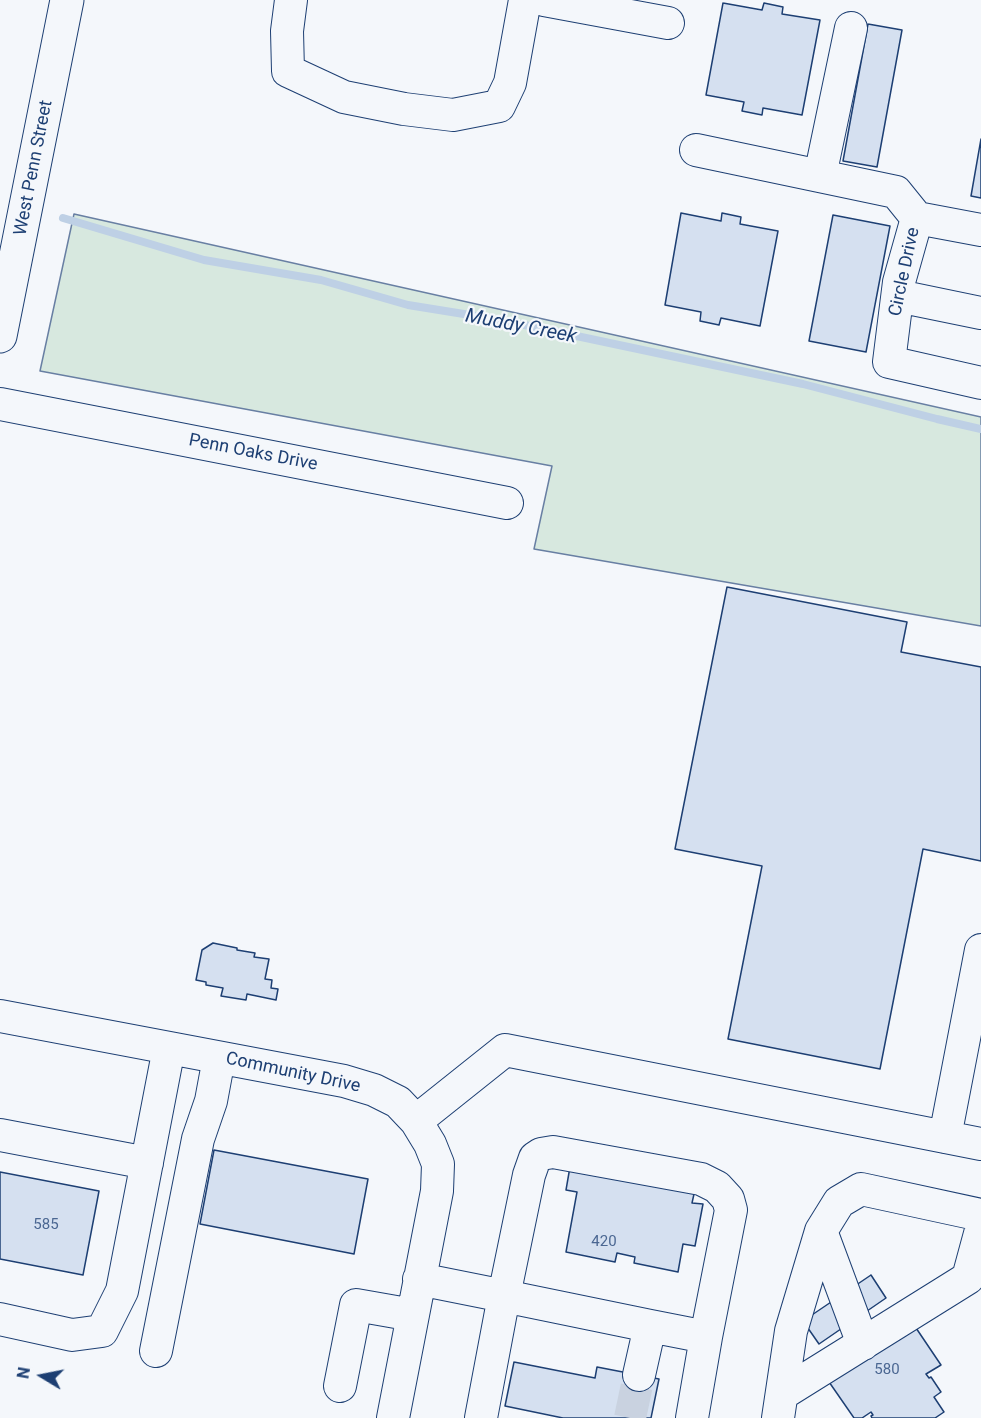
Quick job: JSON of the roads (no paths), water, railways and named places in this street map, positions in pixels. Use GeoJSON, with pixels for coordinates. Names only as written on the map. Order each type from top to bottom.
{"type":"FeatureCollection","features":[{"type":"Feature","properties":{"kind":"main road","name":"West Penn Street"},"geometry":{"type":"LineString","coordinates":[[0,336],[67,0]]}},
{"type":"Feature","properties":{"kind":"street"},"geometry":{"type":"LineString","coordinates":[[291,0],[287,31],[288,71],[344,97],[404,110],[453,115],[499,106],[510,83],[525,0]]}},
{"type":"Feature","properties":{"kind":"street"},"geometry":{"type":"LineString","coordinates":[[544,0],[668,23]]}},
{"type":"Feature","properties":{"kind":"street"},"geometry":{"type":"LineString","coordinates":[[820,176],[851,28]]}},
{"type":"Feature","properties":{"kind":"street","name":"Circle Drive"},"geometry":{"type":"LineString","coordinates":[[696,150],[896,192],[917,218],[899,282],[889,362],[981,383]]}},
{"type":"Feature","properties":{"kind":"street"},"geometry":{"type":"LineString","coordinates":[[917,218],[981,230]]}},
{"type":"Feature","properties":{"kind":"street"},"geometry":{"type":"LineString","coordinates":[[898,296],[981,313]]}},
{"type":"Feature","properties":{"kind":"street","name":"Penn Oaks Drive"},"geometry":{"type":"LineString","coordinates":[[0,404],[507,503]]}},
{"type":"Feature","properties":{"kind":"street"},"geometry":{"type":"LineString","coordinates":[[945,1137],[981,950]]}},
{"type":"Feature","properties":{"kind":"street","name":"Community Drive"},"geometry":{"type":"LineString","coordinates":[[0,1016],[345,1082],[374,1090],[398,1102],[416,1121],[430,1144],[438,1164],[437,1191],[393,1418]]}},
{"type":"Feature","properties":{"kind":"street"},"geometry":{"type":"LineString","coordinates":[[0,1319],[72,1335],[102,1331],[122,1291],[169,1048]]}},
{"type":"Feature","properties":{"kind":"street"},"geometry":{"type":"LineString","coordinates":[[416,1121],[505,1050],[981,1144]]}},
{"type":"Feature","properties":{"kind":"street"},"geometry":{"type":"LineString","coordinates":[[156,1351],[198,1139],[211,1101],[219,1058]]}},
{"type":"Feature","properties":{"kind":"street"},"geometry":{"type":"LineString","coordinates":[[0,1135],[147,1162]]}},
{"type":"Feature","properties":{"kind":"street"},"geometry":{"type":"LineString","coordinates":[[481,1418],[529,1175],[535,1158],[541,1154],[553,1152],[701,1179],[717,1187],[728,1199],[731,1210],[692,1418]]}},
{"type":"Feature","properties":{"kind":"street"},"geometry":{"type":"LineString","coordinates":[[780,1406],[791,1331],[821,1231],[839,1202],[861,1189],[981,1215]]}},
{"type":"Feature","properties":{"kind":"street"},"geometry":{"type":"LineString","coordinates":[[780,1406],[863,1344],[968,1278],[981,1230]]}},
{"type":"Feature","properties":{"kind":"street"},"geometry":{"type":"LineString","coordinates":[[821,1231],[863,1344]]}},
{"type":"Feature","properties":{"kind":"street"},"geometry":{"type":"LineString","coordinates":[[420,1280],[706,1336]]}},
{"type":"Feature","properties":{"kind":"street"},"geometry":{"type":"LineString","coordinates":[[340,1386],[356,1305],[413,1315]]}},
{"type":"Feature","properties":{"kind":"street"},"geometry":{"type":"LineString","coordinates":[[639,1375],[650,1326]]}},
{"type":"Feature","properties":{"kind":"waterway","name":"Muddy Creek"},"geometry":{"type":"LineString","coordinates":[[63,218],[204,260],[321,280],[408,305],[501,320],[803,384],[981,429]]}},
{"type":"Feature","properties":{"kind":"tunnel"},"geometry":{"type":"LineString","coordinates":[[630,1418],[639,1375]]}}]}
